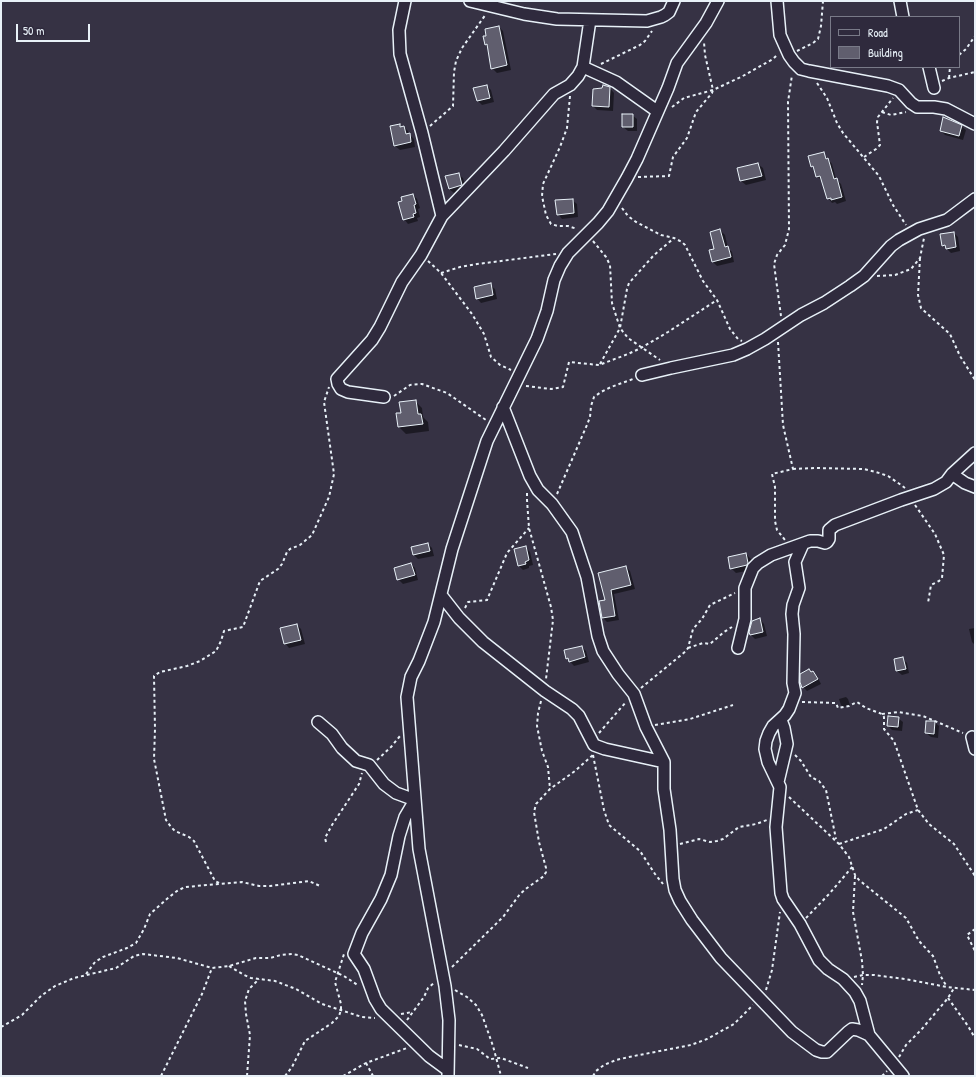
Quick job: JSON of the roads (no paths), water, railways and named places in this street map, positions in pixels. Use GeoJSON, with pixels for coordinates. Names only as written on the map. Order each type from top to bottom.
{"type":"FeatureCollection","features":[{"type":"Feature","properties":{"kind":"street"},"geometry":{"type":"LineString","coordinates":[[405,1],[399,30],[400,54],[422,132],[442,216]]}},
{"type":"Feature","properties":{"kind":"street"},"geometry":{"type":"LineString","coordinates":[[470,1],[491,4],[524,14],[557,19],[647,21],[661,17],[669,12],[674,1]]}},
{"type":"Feature","properties":{"kind":"street"},"geometry":{"type":"LineString","coordinates":[[778,1],[779,29],[789,54],[801,68],[809,72],[879,84],[899,90],[917,107],[946,109],[975,124]]}},
{"type":"Feature","properties":{"kind":"street"},"geometry":{"type":"LineString","coordinates":[[900,1],[903,16]]}},
{"type":"Feature","properties":{"kind":"street"},"geometry":{"type":"LineString","coordinates":[[448,1073],[449,1020],[444,981],[419,849],[407,697],[411,677],[420,661],[430,635],[452,550],[487,441],[518,379],[539,332],[547,311],[554,280],[560,266],[568,253],[603,217],[627,178],[668,88],[677,63],[706,23],[714,2]]}},
{"type":"Feature","properties":{"kind":"street"},"geometry":{"type":"LineString","coordinates":[[384,397],[348,392],[341,389],[337,379],[372,340],[402,282],[421,255],[442,216],[504,151],[554,94],[570,85],[587,68],[590,20]]}},
{"type":"Feature","properties":{"kind":"street"},"geometry":{"type":"LineString","coordinates":[[587,68],[616,82],[657,111]]}},
{"type":"Feature","properties":{"kind":"street"},"geometry":{"type":"LineString","coordinates":[[929,68],[934,88]]}},
{"type":"Feature","properties":{"kind":"street"},"geometry":{"type":"LineString","coordinates":[[642,375],[733,355],[752,346],[801,315],[824,303],[864,276],[891,246],[912,232],[947,220],[975,199]]}},
{"type":"Feature","properties":{"kind":"street"},"geometry":{"type":"LineString","coordinates":[[503,407],[530,476],[538,490],[552,504],[572,532],[587,576],[598,636],[603,651],[618,674],[634,694],[646,727],[664,762],[664,789],[672,848],[673,879],[675,890],[680,901],[692,920],[721,958],[792,1032],[819,1052],[827,1052],[852,1029],[869,1035]]}},
{"type":"Feature","properties":{"kind":"street"},"geometry":{"type":"LineString","coordinates":[[738,648],[745,619],[745,588],[753,568],[758,562],[771,555],[798,545],[814,541],[825,543],[829,538],[829,530],[835,525],[941,486],[975,453]]}},
{"type":"Feature","properties":{"kind":"street"},"geometry":{"type":"LineString","coordinates":[[952,474],[965,483],[975,486]]}},
{"type":"Feature","properties":{"kind":"street"},"geometry":{"type":"LineString","coordinates":[[779,784],[768,762],[766,741],[773,726],[781,720],[792,703],[795,693],[793,682],[794,634],[792,614],[793,605],[799,588],[795,562],[798,545]]}},
{"type":"Feature","properties":{"kind":"street"},"geometry":{"type":"LineString","coordinates":[[441,595],[459,618],[483,642],[544,691],[572,709],[579,716],[594,748],[664,762]]}},
{"type":"Feature","properties":{"kind":"street"},"geometry":{"type":"LineString","coordinates":[[781,720],[787,738],[779,784],[776,814],[778,865],[783,899],[800,924],[819,960],[853,989],[858,997],[869,1035],[903,1076]]}},
{"type":"Feature","properties":{"kind":"street"},"geometry":{"type":"LineString","coordinates":[[318,722],[332,734],[342,748],[356,761],[369,765],[384,784],[396,793],[415,800]]}},
{"type":"Feature","properties":{"kind":"street"},"geometry":{"type":"LineString","coordinates":[[972,737],[975,749]]}},
{"type":"Feature","properties":{"kind":"street"},"geometry":{"type":"LineString","coordinates":[[415,800],[405,817],[399,836],[391,875],[381,899],[362,933],[354,954],[364,969],[375,999],[381,1009],[448,1073]]}}]}
